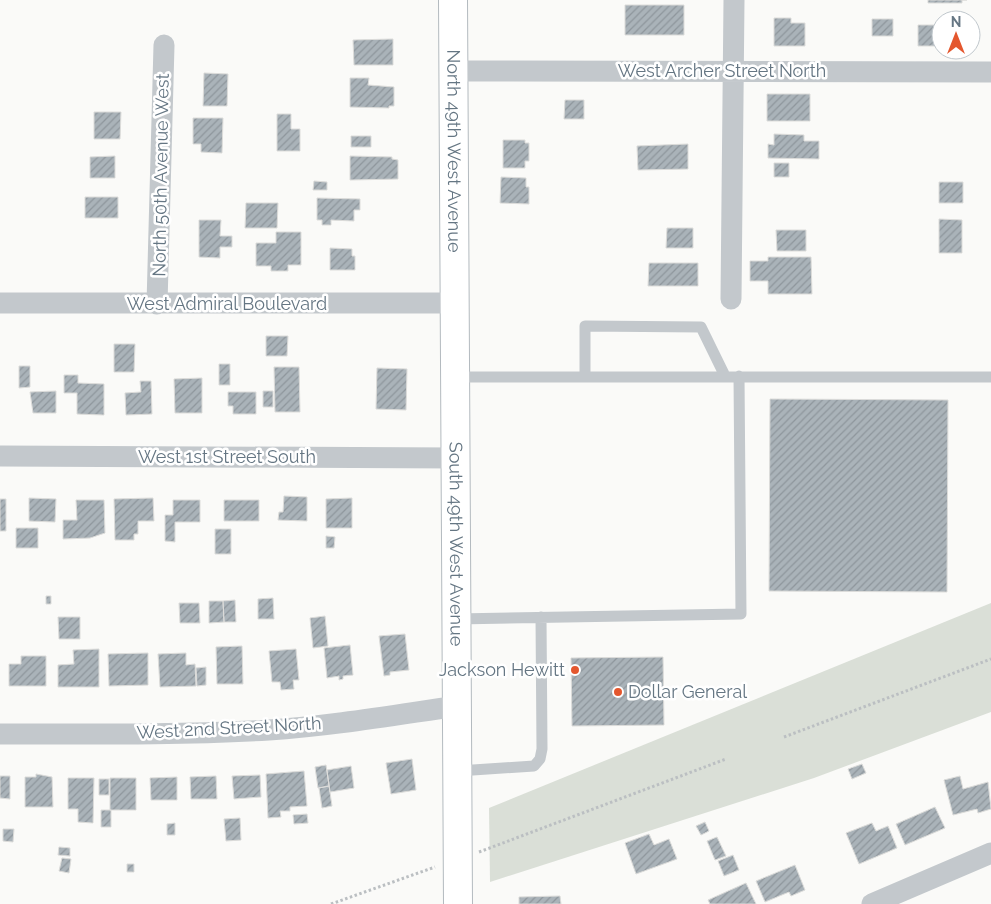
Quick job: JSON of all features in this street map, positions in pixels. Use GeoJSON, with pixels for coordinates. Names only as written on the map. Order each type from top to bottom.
{"type":"FeatureCollection","features":[{"type":"Feature","properties":{"kind":"street","name":"North 49th West Avenue"},"geometry":{"type":"LineString","coordinates":[[454,0],[455,304]]}},
{"type":"Feature","properties":{"kind":"street"},"geometry":{"type":"LineString","coordinates":[[732,299],[734,0]]}},
{"type":"Feature","properties":{"kind":"street","name":"North 50th Avenue West"},"geometry":{"type":"LineString","coordinates":[[157,304],[164,45]]}},
{"type":"Feature","properties":{"kind":"street","name":"West Archer Street North"},"geometry":{"type":"LineString","coordinates":[[454,71],[733,70],[991,72]]}},
{"type":"Feature","properties":{"kind":"street","name":"West Admiral Boulevard"},"geometry":{"type":"LineString","coordinates":[[0,303],[455,304]]}},
{"type":"Feature","properties":{"kind":"street","name":"South 49th West Avenue"},"geometry":{"type":"LineString","coordinates":[[455,304],[458,904]]}},
{"type":"Feature","properties":{"kind":"street","name":"West 1st Street South"},"geometry":{"type":"LineString","coordinates":[[0,456],[455,458]]}},
{"type":"Feature","properties":{"kind":"street","name":"West 2nd Street North"},"geometry":{"type":"LineString","coordinates":[[0,734],[104,734],[270,730],[376,718],[458,706]]}},
{"type":"Feature","properties":{"kind":"street"},"geometry":{"type":"LineString","coordinates":[[872,904],[991,853]]}},
{"type":"Feature","properties":{"kind":"lane"},"geometry":{"type":"LineString","coordinates":[[585,376],[585,326],[701,328],[725,376]]}},
{"type":"Feature","properties":{"kind":"lane"},"geometry":{"type":"LineString","coordinates":[[456,619],[740,614],[739,376]]}},
{"type":"Feature","properties":{"kind":"lane"},"geometry":{"type":"LineString","coordinates":[[455,377],[991,377]]}},
{"type":"Feature","properties":{"kind":"lane"},"geometry":{"type":"LineString","coordinates":[[458,771],[534,766],[540,759],[542,749],[540,617]]}},
{"type":"Feature","properties":{"kind":"path"},"geometry":{"type":"LineString","coordinates":[[784,737],[991,659]]}},
{"type":"Feature","properties":{"kind":"path"},"geometry":{"type":"LineString","coordinates":[[331,904],[458,859],[726,759]]}},
{"type":"Feature","properties":{"kind":"shaded area"},"geometry":{"type":"Polygon","coordinates":[[[991,603],[991,712],[814,778],[490,882],[489,808],[991,603]]]}},
{"type":"Feature","properties":{"kind":"building"},"geometry":{"type":"Polygon","coordinates":[[[928,0],[962,0],[962,3],[928,3],[928,0]]]}},
{"type":"Feature","properties":{"kind":"building"},"geometry":{"type":"Polygon","coordinates":[[[625,5],[684,5],[684,35],[625,35],[625,5]]]}},
{"type":"Feature","properties":{"kind":"building"},"geometry":{"type":"Polygon","coordinates":[[[774,18],[791,18],[791,23],[805,23],[805,46],[774,46],[774,18]]]}},
{"type":"Feature","properties":{"kind":"building"},"geometry":{"type":"Polygon","coordinates":[[[872,19],[893,19],[893,36],[872,36],[872,19]]]}},
{"type":"Feature","properties":{"kind":"building"},"geometry":{"type":"Polygon","coordinates":[[[918,25],[931,25],[931,46],[918,46],[918,25]]]}},
{"type":"Feature","properties":{"kind":"building"},"geometry":{"type":"Polygon","coordinates":[[[393,39],[393,65],[354,65],[353,40],[393,39]]]}},
{"type":"Feature","properties":{"kind":"building"},"geometry":{"type":"Polygon","coordinates":[[[204,73],[228,74],[227,106],[203,106],[204,73]]]}},
{"type":"Feature","properties":{"kind":"building"},"geometry":{"type":"Polygon","coordinates":[[[350,78],[369,78],[368,85],[394,87],[394,106],[389,106],[389,108],[350,107],[350,78]]]}},
{"type":"Feature","properties":{"kind":"building"},"geometry":{"type":"Polygon","coordinates":[[[767,94],[810,94],[810,121],[767,121],[767,94]]]}},
{"type":"Feature","properties":{"kind":"building"},"geometry":{"type":"Polygon","coordinates":[[[565,100],[584,100],[584,119],[564,119],[565,100]]]}},
{"type":"Feature","properties":{"kind":"building"},"geometry":{"type":"Polygon","coordinates":[[[94,112],[121,112],[120,139],[94,139],[94,112]]]}},
{"type":"Feature","properties":{"kind":"building"},"geometry":{"type":"Polygon","coordinates":[[[277,114],[291,114],[291,129],[300,129],[300,151],[277,151],[277,114]]]}},
{"type":"Feature","properties":{"kind":"building"},"geometry":{"type":"Polygon","coordinates":[[[193,118],[223,118],[222,153],[201,152],[201,144],[193,144],[193,118]]]}},
{"type":"Feature","properties":{"kind":"building"},"geometry":{"type":"Polygon","coordinates":[[[774,134],[804,135],[804,141],[819,141],[819,159],[768,158],[768,144],[774,145],[774,134]]]}},
{"type":"Feature","properties":{"kind":"building"},"geometry":{"type":"Polygon","coordinates":[[[351,136],[371,136],[371,147],[351,147],[351,136]]]}},
{"type":"Feature","properties":{"kind":"building"},"geometry":{"type":"Polygon","coordinates":[[[503,140],[525,140],[525,143],[529,143],[529,161],[525,161],[525,168],[503,168],[503,140]]]}},
{"type":"Feature","properties":{"kind":"building"},"geometry":{"type":"Polygon","coordinates":[[[688,144],[688,169],[638,170],[637,146],[688,144]]]}},
{"type":"Feature","properties":{"kind":"building"},"geometry":{"type":"Polygon","coordinates":[[[115,156],[115,178],[90,178],[90,157],[115,156]]]}},
{"type":"Feature","properties":{"kind":"building"},"geometry":{"type":"Polygon","coordinates":[[[350,156],[392,157],[392,159],[398,160],[398,179],[350,180],[350,156]]]}},
{"type":"Feature","properties":{"kind":"building"},"geometry":{"type":"Polygon","coordinates":[[[774,163],[789,163],[789,177],[774,177],[774,163]]]}},
{"type":"Feature","properties":{"kind":"building"},"geometry":{"type":"Polygon","coordinates":[[[501,177],[526,178],[526,187],[529,187],[529,204],[500,203],[501,177]]]}},
{"type":"Feature","properties":{"kind":"building"},"geometry":{"type":"Polygon","coordinates":[[[314,181],[327,182],[327,190],[313,190],[314,181]]]}},
{"type":"Feature","properties":{"kind":"building"},"geometry":{"type":"Polygon","coordinates":[[[939,182],[963,182],[963,203],[939,203],[939,182]]]}},
{"type":"Feature","properties":{"kind":"building"},"geometry":{"type":"Polygon","coordinates":[[[85,197],[118,197],[118,218],[85,218],[85,197]]]}},
{"type":"Feature","properties":{"kind":"building"},"geometry":{"type":"Polygon","coordinates":[[[317,198],[360,199],[360,210],[354,210],[354,221],[331,220],[331,225],[322,225],[322,220],[317,220],[317,198]]]}},
{"type":"Feature","properties":{"kind":"building"},"geometry":{"type":"Polygon","coordinates":[[[246,203],[278,203],[277,228],[245,228],[246,203]]]}},
{"type":"Feature","properties":{"kind":"building"},"geometry":{"type":"Polygon","coordinates":[[[939,219],[962,220],[962,253],[939,253],[939,219]]]}},
{"type":"Feature","properties":{"kind":"building"},"geometry":{"type":"Polygon","coordinates":[[[199,220],[221,220],[220,236],[232,236],[232,247],[220,247],[220,258],[199,257],[199,220]]]}},
{"type":"Feature","properties":{"kind":"building"},"geometry":{"type":"Polygon","coordinates":[[[667,228],[693,228],[693,248],[666,248],[667,228]]]}},
{"type":"Feature","properties":{"kind":"building"},"geometry":{"type":"Polygon","coordinates":[[[776,230],[806,230],[806,251],[777,251],[776,230]]]}},
{"type":"Feature","properties":{"kind":"building"},"geometry":{"type":"Polygon","coordinates":[[[276,232],[301,232],[301,265],[288,265],[288,271],[271,271],[271,266],[256,266],[256,243],[276,243],[276,232]]]}},
{"type":"Feature","properties":{"kind":"building"},"geometry":{"type":"Polygon","coordinates":[[[330,248],[352,249],[352,256],[355,256],[355,270],[330,270],[330,248]]]}},
{"type":"Feature","properties":{"kind":"building"},"geometry":{"type":"Polygon","coordinates":[[[768,257],[811,257],[812,294],[768,294],[768,281],[750,281],[750,261],[768,261],[768,257]]]}},
{"type":"Feature","properties":{"kind":"building"},"geometry":{"type":"Polygon","coordinates":[[[649,263],[698,263],[698,286],[648,286],[649,263]]]}},
{"type":"Feature","properties":{"kind":"building"},"geometry":{"type":"Polygon","coordinates":[[[266,336],[288,336],[287,356],[266,356],[266,336]]]}},
{"type":"Feature","properties":{"kind":"building"},"geometry":{"type":"Polygon","coordinates":[[[114,344],[135,344],[134,372],[114,372],[114,344]]]}},
{"type":"Feature","properties":{"kind":"building"},"geometry":{"type":"Polygon","coordinates":[[[219,364],[230,364],[230,385],[219,385],[219,364]]]}},
{"type":"Feature","properties":{"kind":"building"},"geometry":{"type":"Polygon","coordinates":[[[19,366],[30,366],[30,387],[19,388],[19,366]]]}},
{"type":"Feature","properties":{"kind":"building"},"geometry":{"type":"Polygon","coordinates":[[[274,367],[299,367],[300,412],[275,412],[274,367]]]}},
{"type":"Feature","properties":{"kind":"building"},"geometry":{"type":"Polygon","coordinates":[[[377,368],[407,369],[406,410],[376,409],[377,368]]]}},
{"type":"Feature","properties":{"kind":"building"},"geometry":{"type":"Polygon","coordinates":[[[64,375],[78,375],[78,383],[104,384],[104,415],[77,414],[77,393],[64,393],[64,375]]]}},
{"type":"Feature","properties":{"kind":"building"},"geometry":{"type":"Polygon","coordinates":[[[202,378],[202,413],[175,413],[174,379],[202,378]]]}},
{"type":"Feature","properties":{"kind":"building"},"geometry":{"type":"Polygon","coordinates":[[[140,381],[151,381],[152,414],[126,415],[125,393],[141,392],[140,381]]]}},
{"type":"Feature","properties":{"kind":"building"},"geometry":{"type":"Polygon","coordinates":[[[56,391],[56,413],[33,413],[30,392],[56,391]]]}},
{"type":"Feature","properties":{"kind":"building"},"geometry":{"type":"Polygon","coordinates":[[[263,391],[273,391],[273,407],[263,407],[263,391]]]}},
{"type":"Feature","properties":{"kind":"building"},"geometry":{"type":"Polygon","coordinates":[[[228,392],[256,392],[256,414],[233,414],[233,406],[228,406],[228,392]]]}},
{"type":"Feature","properties":{"kind":"building"},"geometry":{"type":"Polygon","coordinates":[[[770,399],[948,400],[947,592],[769,591],[770,399]]]}},
{"type":"Feature","properties":{"kind":"building"},"geometry":{"type":"Polygon","coordinates":[[[284,496],[307,497],[307,521],[278,520],[279,512],[283,512],[284,496]]]}},
{"type":"Feature","properties":{"kind":"building"},"geometry":{"type":"Polygon","coordinates":[[[29,498],[56,499],[55,522],[29,521],[29,498]]]}},
{"type":"Feature","properties":{"kind":"building"},"geometry":{"type":"Polygon","coordinates":[[[153,498],[154,521],[138,521],[138,534],[134,534],[134,540],[115,540],[114,499],[153,498]]]}},
{"type":"Feature","properties":{"kind":"building"},"geometry":{"type":"Polygon","coordinates":[[[352,498],[352,528],[326,528],[326,499],[352,498]]]}},
{"type":"Feature","properties":{"kind":"building"},"geometry":{"type":"Polygon","coordinates":[[[0,499],[6,499],[6,531],[0,531],[0,499]]]}},
{"type":"Feature","properties":{"kind":"building"},"geometry":{"type":"Polygon","coordinates":[[[76,500],[104,500],[105,533],[90,538],[63,539],[63,520],[77,520],[76,500]]]}},
{"type":"Feature","properties":{"kind":"building"},"geometry":{"type":"Polygon","coordinates":[[[173,500],[200,500],[200,522],[175,522],[175,542],[165,541],[165,515],[173,515],[173,500]]]}},
{"type":"Feature","properties":{"kind":"building"},"geometry":{"type":"Polygon","coordinates":[[[224,500],[259,500],[259,521],[224,521],[224,500]]]}},
{"type":"Feature","properties":{"kind":"building"},"geometry":{"type":"Polygon","coordinates":[[[16,528],[38,528],[38,548],[16,548],[16,528]]]}},
{"type":"Feature","properties":{"kind":"building"},"geometry":{"type":"Polygon","coordinates":[[[215,529],[231,529],[231,554],[215,554],[215,529]]]}},
{"type":"Feature","properties":{"kind":"building"},"geometry":{"type":"Polygon","coordinates":[[[326,536],[335,537],[334,548],[326,548],[326,536]]]}},
{"type":"Feature","properties":{"kind":"building"},"geometry":{"type":"Polygon","coordinates":[[[46,596],[51,596],[51,604],[46,604],[46,596]]]}},
{"type":"Feature","properties":{"kind":"building"},"geometry":{"type":"Polygon","coordinates":[[[273,598],[274,619],[258,619],[258,599],[273,598]]]}},
{"type":"Feature","properties":{"kind":"building"},"geometry":{"type":"Polygon","coordinates":[[[235,600],[236,622],[224,622],[223,601],[235,600]]]}},
{"type":"Feature","properties":{"kind":"building"},"geometry":{"type":"Polygon","coordinates":[[[209,601],[223,601],[224,622],[209,623],[209,601]]]}},
{"type":"Feature","properties":{"kind":"building"},"geometry":{"type":"Polygon","coordinates":[[[179,603],[199,603],[200,623],[180,623],[179,603]]]}},
{"type":"Feature","properties":{"kind":"building"},"geometry":{"type":"Polygon","coordinates":[[[325,616],[328,646],[313,648],[310,618],[325,616]]]}},
{"type":"Feature","properties":{"kind":"building"},"geometry":{"type":"Polygon","coordinates":[[[58,617],[80,617],[80,639],[59,639],[58,617]]]}},
{"type":"Feature","properties":{"kind":"building"},"geometry":{"type":"Polygon","coordinates":[[[405,634],[409,670],[390,672],[390,675],[384,676],[379,636],[405,634]]]}},
{"type":"Feature","properties":{"kind":"building"},"geometry":{"type":"Polygon","coordinates":[[[350,645],[353,675],[343,676],[343,679],[339,680],[339,676],[327,678],[324,648],[350,645]]]}},
{"type":"Feature","properties":{"kind":"building"},"geometry":{"type":"Polygon","coordinates":[[[242,646],[243,684],[217,684],[216,647],[242,646]]]}},
{"type":"Feature","properties":{"kind":"building"},"geometry":{"type":"Polygon","coordinates":[[[99,649],[99,687],[58,687],[58,665],[74,664],[73,650],[99,649]]]}},
{"type":"Feature","properties":{"kind":"building"},"geometry":{"type":"Polygon","coordinates":[[[296,649],[299,680],[293,680],[294,689],[281,690],[280,682],[272,682],[269,651],[296,649]]]}},
{"type":"Feature","properties":{"kind":"building"},"geometry":{"type":"Polygon","coordinates":[[[148,653],[148,685],[109,686],[108,654],[148,653]]]}},
{"type":"Feature","properties":{"kind":"building"},"geometry":{"type":"Polygon","coordinates":[[[186,653],[186,665],[195,664],[196,686],[160,687],[158,654],[186,653]]]}},
{"type":"Feature","properties":{"kind":"building"},"geometry":{"type":"Polygon","coordinates":[[[21,656],[46,656],[46,686],[9,686],[9,664],[21,664],[21,656]]]}},
{"type":"Feature","properties":{"kind":"building","name":"Dollar General"},"geometry":{"type":"Polygon","coordinates":[[[663,657],[664,725],[572,726],[571,658],[663,657]]]}},
{"type":"Feature","properties":{"kind":"building"},"geometry":{"type":"Polygon","coordinates":[[[206,667],[206,685],[197,686],[196,668],[206,667]]]}},
{"type":"Feature","properties":{"kind":"building"},"geometry":{"type":"Polygon","coordinates":[[[412,759],[416,790],[391,794],[386,763],[412,759]]]}},
{"type":"Feature","properties":{"kind":"building"},"geometry":{"type":"Polygon","coordinates":[[[862,764],[866,773],[852,779],[848,769],[862,764]]]}},
{"type":"Feature","properties":{"kind":"building"},"geometry":{"type":"Polygon","coordinates":[[[326,765],[329,786],[318,788],[315,767],[326,765]]]}},
{"type":"Feature","properties":{"kind":"building"},"geometry":{"type":"Polygon","coordinates":[[[351,766],[354,788],[330,792],[327,770],[351,766]]]}},
{"type":"Feature","properties":{"kind":"building"},"geometry":{"type":"Polygon","coordinates":[[[304,771],[307,806],[290,807],[290,811],[280,811],[281,817],[268,818],[266,774],[304,771]]]}},
{"type":"Feature","properties":{"kind":"building"},"geometry":{"type":"Polygon","coordinates":[[[36,774],[52,777],[53,807],[25,807],[25,777],[36,777],[36,774]]]}},
{"type":"Feature","properties":{"kind":"building"},"geometry":{"type":"Polygon","coordinates":[[[260,775],[261,797],[234,799],[232,776],[260,775]]]}},
{"type":"Feature","properties":{"kind":"building"},"geometry":{"type":"Polygon","coordinates":[[[0,776],[10,776],[10,799],[0,798],[0,776]]]}},
{"type":"Feature","properties":{"kind":"building"},"geometry":{"type":"Polygon","coordinates":[[[216,776],[217,799],[191,799],[190,777],[216,776]]]}},
{"type":"Feature","properties":{"kind":"building"},"geometry":{"type":"Polygon","coordinates":[[[960,776],[963,789],[988,782],[991,809],[978,813],[977,809],[953,815],[944,780],[960,776]]]}},
{"type":"Feature","properties":{"kind":"building"},"geometry":{"type":"Polygon","coordinates":[[[177,777],[177,800],[151,800],[150,778],[177,777]]]}},
{"type":"Feature","properties":{"kind":"building"},"geometry":{"type":"Polygon","coordinates":[[[68,778],[94,778],[93,823],[78,822],[78,809],[68,809],[68,778]]]}},
{"type":"Feature","properties":{"kind":"building"},"geometry":{"type":"Polygon","coordinates":[[[110,778],[136,778],[136,810],[110,810],[110,778]]]}},
{"type":"Feature","properties":{"kind":"building"},"geometry":{"type":"Polygon","coordinates":[[[99,779],[109,779],[109,795],[99,795],[99,779]]]}},
{"type":"Feature","properties":{"kind":"building"},"geometry":{"type":"Polygon","coordinates":[[[329,786],[332,806],[322,808],[319,788],[329,786]]]}},
{"type":"Feature","properties":{"kind":"building"},"geometry":{"type":"Polygon","coordinates":[[[935,807],[945,828],[905,845],[896,824],[935,807]]]}},
{"type":"Feature","properties":{"kind":"building"},"geometry":{"type":"Polygon","coordinates":[[[101,810],[111,810],[111,827],[101,827],[101,810]]]}},
{"type":"Feature","properties":{"kind":"building"},"geometry":{"type":"Polygon","coordinates":[[[307,814],[308,823],[294,824],[293,815],[307,814]]]}},
{"type":"Feature","properties":{"kind":"building"},"geometry":{"type":"Polygon","coordinates":[[[240,818],[241,840],[226,841],[224,819],[240,818]]]}},
{"type":"Feature","properties":{"kind":"building"},"geometry":{"type":"Polygon","coordinates":[[[705,822],[709,831],[701,835],[696,826],[705,822]]]}},
{"type":"Feature","properties":{"kind":"building"},"geometry":{"type":"Polygon","coordinates":[[[175,823],[175,835],[167,835],[167,824],[175,823]]]}},
{"type":"Feature","properties":{"kind":"building"},"geometry":{"type":"Polygon","coordinates":[[[872,823],[876,831],[888,826],[897,848],[859,864],[846,833],[872,823]]]}},
{"type":"Feature","properties":{"kind":"building"},"geometry":{"type":"Polygon","coordinates":[[[3,829],[14,829],[13,842],[3,841],[3,829]]]}},
{"type":"Feature","properties":{"kind":"building"},"geometry":{"type":"Polygon","coordinates":[[[649,834],[654,845],[669,839],[677,859],[636,874],[625,843],[649,834]]]}},
{"type":"Feature","properties":{"kind":"building"},"geometry":{"type":"Polygon","coordinates":[[[717,837],[726,856],[715,860],[707,841],[717,837]]]}},
{"type":"Feature","properties":{"kind":"building"},"geometry":{"type":"Polygon","coordinates":[[[59,847],[70,848],[70,856],[58,855],[59,847]]]}},
{"type":"Feature","properties":{"kind":"building"},"geometry":{"type":"Polygon","coordinates":[[[733,855],[739,870],[724,876],[718,861],[733,855]]]}},
{"type":"Feature","properties":{"kind":"building"},"geometry":{"type":"Polygon","coordinates":[[[62,858],[71,859],[69,873],[59,871],[62,858]]]}},
{"type":"Feature","properties":{"kind":"building"},"geometry":{"type":"Polygon","coordinates":[[[127,864],[134,864],[134,872],[127,872],[127,864]]]}},
{"type":"Feature","properties":{"kind":"building"},"geometry":{"type":"Polygon","coordinates":[[[795,865],[805,890],[791,896],[789,892],[765,902],[756,881],[795,865]]]}},
{"type":"Feature","properties":{"kind":"building"},"geometry":{"type":"Polygon","coordinates":[[[746,883],[756,904],[710,904],[708,900],[746,883]]]}},
{"type":"Feature","properties":{"kind":"building"},"geometry":{"type":"Polygon","coordinates":[[[560,896],[561,904],[519,904],[519,897],[560,896]]]}},
{"type":"Feature","properties":{"kind":"place","name":"Jackson Hewitt"},"geometry":{"type":"Point","coordinates":[575,670]}},
{"type":"Feature","properties":{"kind":"place","name":"Dollar General"},"geometry":{"type":"Point","coordinates":[618,692]}}]}
